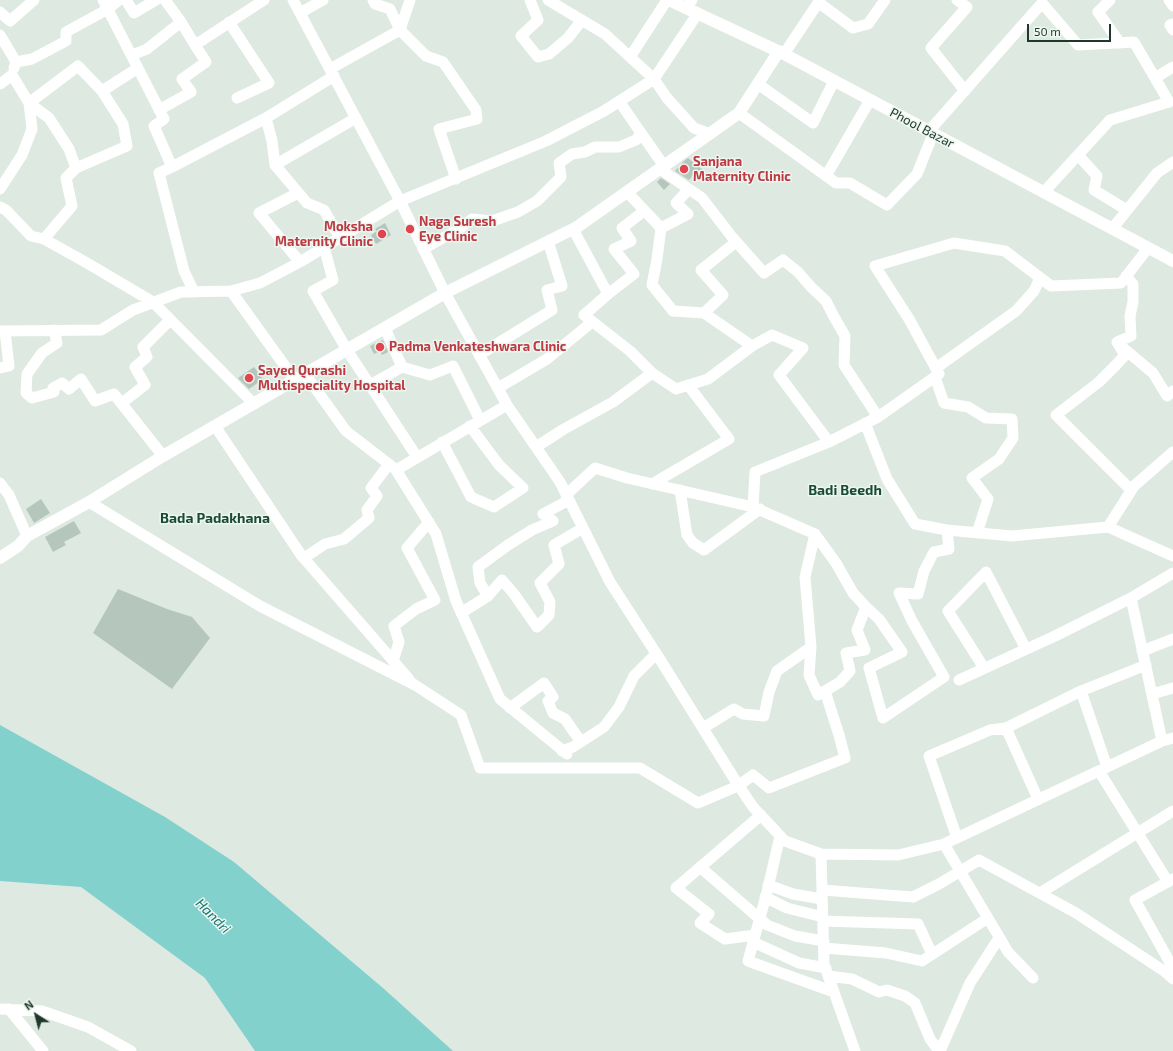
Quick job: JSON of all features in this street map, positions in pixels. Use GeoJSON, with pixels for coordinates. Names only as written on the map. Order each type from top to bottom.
{"type":"FeatureCollection","features":[{"type":"Feature","properties":{"kind":"street"},"geometry":{"type":"LineString","coordinates":[[0,12],[10,21],[34,0]]}},
{"type":"Feature","properties":{"kind":"street"},"geometry":{"type":"LineString","coordinates":[[16,62],[32,59],[66,42],[66,32],[105,4],[119,0]]}},
{"type":"Feature","properties":{"kind":"street"},"geometry":{"type":"LineString","coordinates":[[126,0],[134,13],[156,0]]}},
{"type":"Feature","properties":{"kind":"street"},"geometry":{"type":"LineString","coordinates":[[159,110],[191,92],[182,79],[206,62],[181,22],[165,0]]}},
{"type":"Feature","properties":{"kind":"street"},"geometry":{"type":"LineString","coordinates":[[195,45],[264,0]]}},
{"type":"Feature","properties":{"kind":"street"},"geometry":{"type":"LineString","coordinates":[[293,0],[400,200],[445,293],[507,405],[560,482],[610,582],[738,786],[753,807],[785,841],[821,854],[898,855],[944,844],[1168,739],[1152,694],[1131,598]]}},
{"type":"Feature","properties":{"kind":"street"},"geometry":{"type":"LineString","coordinates":[[300,13],[323,0]]}},
{"type":"Feature","properties":{"kind":"street"},"geometry":{"type":"LineString","coordinates":[[373,0],[376,4],[390,9],[400,30],[426,56],[443,62],[476,110],[477,119],[439,129],[456,179]]}},
{"type":"Feature","properties":{"kind":"street"},"geometry":{"type":"LineString","coordinates":[[194,292],[184,271],[159,173],[266,118],[332,73],[400,30],[410,0]]}},
{"type":"Feature","properties":{"kind":"street"},"geometry":{"type":"LineString","coordinates":[[530,0],[538,20],[521,36],[538,57],[549,54],[568,38],[582,20]]}},
{"type":"Feature","properties":{"kind":"street"},"geometry":{"type":"LineString","coordinates":[[548,0],[605,34],[654,79],[667,98],[694,128],[710,134]]}},
{"type":"Feature","properties":{"kind":"street"},"geometry":{"type":"LineString","coordinates":[[630,57],[668,0]]}},
{"type":"Feature","properties":{"kind":"street","name":"Phool Bazar"},"geometry":{"type":"LineString","coordinates":[[668,0],[689,4],[698,13],[782,53],[1148,248],[1172,257]]}},
{"type":"Feature","properties":{"kind":"street"},"geometry":{"type":"LineString","coordinates":[[0,558],[18,546],[27,536],[89,502],[163,456],[445,293],[573,229],[739,113],[758,84],[819,1],[853,28],[868,24],[885,0]]}},
{"type":"Feature","properties":{"kind":"street"},"geometry":{"type":"LineString","coordinates":[[958,0],[970,4],[931,48],[965,91]]}},
{"type":"Feature","properties":{"kind":"street"},"geometry":{"type":"LineString","coordinates":[[1110,0],[1098,12],[1120,43]]}},
{"type":"Feature","properties":{"kind":"street"},"geometry":{"type":"LineString","coordinates":[[1169,0],[1173,6]]}},
{"type":"Feature","properties":{"kind":"street"},"geometry":{"type":"LineString","coordinates":[[739,113],[836,183],[850,183],[887,205],[917,174],[931,132],[965,91],[1044,2],[1078,45],[1134,42],[1169,102],[1110,120],[1044,192]]}},
{"type":"Feature","properties":{"kind":"street"},"geometry":{"type":"LineString","coordinates":[[105,4],[164,119],[154,126],[172,167]]}},
{"type":"Feature","properties":{"kind":"street"},"geometry":{"type":"LineString","coordinates":[[0,368],[9,366],[3,331],[101,330],[133,310],[181,292],[230,291],[260,283],[300,262],[400,200],[456,179],[546,141],[604,111],[654,79],[698,13]]}},
{"type":"Feature","properties":{"kind":"street"},"geometry":{"type":"LineString","coordinates":[[132,56],[147,49],[181,22]]}},
{"type":"Feature","properties":{"kind":"street"},"geometry":{"type":"LineString","coordinates":[[229,22],[269,83],[237,98]]}},
{"type":"Feature","properties":{"kind":"street"},"geometry":{"type":"LineString","coordinates":[[1173,24],[1170,26],[1173,30]]}},
{"type":"Feature","properties":{"kind":"street"},"geometry":{"type":"LineString","coordinates":[[0,36],[16,62],[12,75],[0,84]]}},
{"type":"Feature","properties":{"kind":"street"},"geometry":{"type":"LineString","coordinates":[[29,103],[78,66],[102,91],[123,124],[127,146],[76,168],[66,178],[72,206],[44,240]]}},
{"type":"Feature","properties":{"kind":"street"},"geometry":{"type":"LineString","coordinates":[[1155,78],[1173,67]]}},
{"type":"Feature","properties":{"kind":"street"},"geometry":{"type":"LineString","coordinates":[[102,91],[138,68]]}},
{"type":"Feature","properties":{"kind":"street"},"geometry":{"type":"LineString","coordinates":[[12,75],[29,103],[49,118],[69,149],[76,168]]}},
{"type":"Feature","properties":{"kind":"street"},"geometry":{"type":"LineString","coordinates":[[758,84],[813,123],[834,81]]}},
{"type":"Feature","properties":{"kind":"street"},"geometry":{"type":"LineString","coordinates":[[826,176],[870,100]]}},
{"type":"Feature","properties":{"kind":"street"},"geometry":{"type":"LineString","coordinates":[[619,101],[662,167],[702,198],[736,242],[764,273],[783,260],[798,272],[826,301],[845,336],[844,365],[878,416]]}},
{"type":"Feature","properties":{"kind":"street"},"geometry":{"type":"LineString","coordinates":[[0,189],[22,155],[32,129],[29,103]]}},
{"type":"Feature","properties":{"kind":"street"},"geometry":{"type":"LineString","coordinates":[[266,118],[272,141],[275,165],[307,203],[324,210],[340,238]]}},
{"type":"Feature","properties":{"kind":"street"},"geometry":{"type":"LineString","coordinates":[[275,165],[356,118]]}},
{"type":"Feature","properties":{"kind":"street"},"geometry":{"type":"LineString","coordinates":[[423,249],[459,229],[472,219],[492,221],[518,212],[538,202],[561,177],[559,163],[572,154],[585,152],[595,146],[619,147],[636,140],[641,133]]}},
{"type":"Feature","properties":{"kind":"street"},"geometry":{"type":"LineString","coordinates":[[1078,155],[1097,176],[1094,190],[1127,210]]}},
{"type":"Feature","properties":{"kind":"street"},"geometry":{"type":"LineString","coordinates":[[1112,229],[1157,173],[1173,162]]}},
{"type":"Feature","properties":{"kind":"street"},"geometry":{"type":"LineString","coordinates":[[660,228],[688,214],[676,203],[689,189]]}},
{"type":"Feature","properties":{"kind":"street"},"geometry":{"type":"LineString","coordinates":[[627,192],[660,228],[657,260],[652,285],[673,311],[704,313],[752,346]]}},
{"type":"Feature","properties":{"kind":"street"},"geometry":{"type":"LineString","coordinates":[[298,193],[259,213],[300,262]]}},
{"type":"Feature","properties":{"kind":"street"},"geometry":{"type":"LineString","coordinates":[[3,208],[31,236],[44,240],[87,263],[153,302],[254,404]]}},
{"type":"Feature","properties":{"kind":"street"},"geometry":{"type":"LineString","coordinates":[[0,220],[3,208]]}},
{"type":"Feature","properties":{"kind":"street"},"geometry":{"type":"LineString","coordinates":[[644,211],[622,228],[631,241],[614,249],[634,274],[584,315],[630,352],[652,373],[676,389],[708,379],[752,346],[772,335],[803,348],[779,375],[829,442]]}},
{"type":"Feature","properties":{"kind":"street"},"geometry":{"type":"LineString","coordinates":[[573,229],[608,294]]}},
{"type":"Feature","properties":{"kind":"street"},"geometry":{"type":"LineString","coordinates":[[479,355],[552,310],[547,290],[562,286],[548,241]]}},
{"type":"Feature","properties":{"kind":"street"},"geometry":{"type":"LineString","coordinates":[[704,313],[723,295],[701,270],[736,242]]}},
{"type":"Feature","properties":{"kind":"street"},"geometry":{"type":"LineString","coordinates":[[977,533],[988,499],[972,478],[999,459],[1013,438],[1012,419],[986,418],[968,407],[944,403],[935,372],[909,319],[875,266],[954,243],[1005,251],[1051,286],[1121,283],[1148,248]]}},
{"type":"Feature","properties":{"kind":"street"},"geometry":{"type":"LineString","coordinates":[[324,247],[332,280],[313,291],[347,350],[417,457]]}},
{"type":"Feature","properties":{"kind":"street"},"geometry":{"type":"LineString","coordinates":[[1117,342],[1131,336],[1130,316],[1133,302],[1133,284],[1126,276]]}},
{"type":"Feature","properties":{"kind":"street"},"geometry":{"type":"LineString","coordinates":[[756,508],[755,472],[829,442],[878,416],[1016,311],[1034,291],[1040,278]]}},
{"type":"Feature","properties":{"kind":"street"},"geometry":{"type":"LineString","coordinates":[[230,291],[346,431],[393,467],[436,534],[456,601],[500,699],[510,708],[565,753],[604,727],[620,707],[634,676],[656,654]]}},
{"type":"Feature","properties":{"kind":"street"},"geometry":{"type":"LineString","coordinates":[[122,403],[145,385],[135,366],[147,357],[142,347],[170,320]]}},
{"type":"Feature","properties":{"kind":"street"},"geometry":{"type":"LineString","coordinates":[[498,388],[547,359],[592,322]]}},
{"type":"Feature","properties":{"kind":"street"},"geometry":{"type":"LineString","coordinates":[[385,328],[402,367]]}},
{"type":"Feature","properties":{"kind":"street"},"geometry":{"type":"LineString","coordinates":[[54,330],[57,343],[42,354],[27,374],[26,393],[32,398],[54,392],[53,388],[62,383],[68,389],[81,379],[95,400],[114,394],[163,456]]}},
{"type":"Feature","properties":{"kind":"street"},"geometry":{"type":"LineString","coordinates":[[1117,342],[1153,373],[1167,396],[1173,391]]}},
{"type":"Feature","properties":{"kind":"street"},"geometry":{"type":"LineString","coordinates":[[1117,342],[1125,355],[1099,382],[1056,415],[1132,490]]}},
{"type":"Feature","properties":{"kind":"street"},"geometry":{"type":"LineString","coordinates":[[370,385],[402,367],[430,375],[453,366],[480,420]]}},
{"type":"Feature","properties":{"kind":"street"},"geometry":{"type":"LineString","coordinates":[[536,447],[564,429],[613,402],[652,373]]}},
{"type":"Feature","properties":{"kind":"street"},"geometry":{"type":"LineString","coordinates":[[652,484],[729,439],[688,386]]}},
{"type":"Feature","properties":{"kind":"street"},"geometry":{"type":"LineString","coordinates":[[304,558],[325,544],[344,539],[369,518],[367,510],[377,496],[371,488],[393,467],[417,457],[507,405]]}},
{"type":"Feature","properties":{"kind":"street"},"geometry":{"type":"LineString","coordinates":[[865,423],[887,479],[914,524],[947,530],[1012,536],[1108,527],[1173,556]]}},
{"type":"Feature","properties":{"kind":"street"},"geometry":{"type":"LineString","coordinates":[[215,426],[304,558],[415,685]]}},
{"type":"Feature","properties":{"kind":"street"},"geometry":{"type":"LineString","coordinates":[[442,442],[471,497],[494,507],[523,488],[499,465],[470,426]]}},
{"type":"Feature","properties":{"kind":"street"},"geometry":{"type":"LineString","coordinates":[[1108,527],[1134,486],[1173,452]]}},
{"type":"Feature","properties":{"kind":"street"},"geometry":{"type":"LineString","coordinates":[[488,596],[480,583],[478,567],[532,530],[553,521],[543,514],[567,497],[595,468],[652,484],[756,508],[816,534],[836,563],[853,593],[866,608],[879,619],[902,652],[869,668],[883,718],[944,677],[912,621],[899,593],[918,594],[924,571],[934,552],[949,549],[947,530]]}},
{"type":"Feature","properties":{"kind":"street"},"geometry":{"type":"LineString","coordinates":[[0,483],[9,496],[27,536]]}},
{"type":"Feature","properties":{"kind":"street"},"geometry":{"type":"LineString","coordinates":[[680,490],[687,535],[693,543],[704,550],[756,508]]}},
{"type":"Feature","properties":{"kind":"street"},"geometry":{"type":"LineString","coordinates":[[89,502],[260,606],[415,685],[461,715],[480,768],[640,768],[698,802],[738,786],[753,775],[768,788],[845,758],[825,691]]}},
{"type":"Feature","properties":{"kind":"street"},"geometry":{"type":"LineString","coordinates":[[393,661],[399,642],[394,626],[416,609],[435,600],[407,548],[429,522]]}},
{"type":"Feature","properties":{"kind":"street"},"geometry":{"type":"LineString","coordinates":[[462,612],[488,596],[502,580],[514,594],[536,627],[549,615],[550,602],[540,583],[559,564],[554,545],[583,528]]}},
{"type":"Feature","properties":{"kind":"street"},"geometry":{"type":"LineString","coordinates":[[816,534],[805,577],[811,647],[809,675],[818,695],[840,682],[850,671],[846,653],[865,650],[857,630],[866,608]]}},
{"type":"Feature","properties":{"kind":"street"},"geometry":{"type":"LineString","coordinates":[[984,668],[948,611],[986,572],[1026,649]]}},
{"type":"Feature","properties":{"kind":"street"},"geometry":{"type":"LineString","coordinates":[[959,680],[1131,598],[1173,573]]}},
{"type":"Feature","properties":{"kind":"street"},"geometry":{"type":"LineString","coordinates":[[1142,651],[1173,639]]}},
{"type":"Feature","properties":{"kind":"street"},"geometry":{"type":"LineString","coordinates":[[703,728],[734,709],[743,714],[764,716],[769,692],[777,671],[811,647]]}},
{"type":"Feature","properties":{"kind":"street"},"geometry":{"type":"LineString","coordinates":[[957,838],[928,756],[990,730],[1006,728],[1081,691],[1146,665]]}},
{"type":"Feature","properties":{"kind":"street"},"geometry":{"type":"LineString","coordinates":[[510,708],[544,683],[553,697],[548,701],[553,712],[565,719],[581,742]]}},
{"type":"Feature","properties":{"kind":"street"},"geometry":{"type":"LineString","coordinates":[[1152,694],[1173,688]]}},
{"type":"Feature","properties":{"kind":"street"},"geometry":{"type":"LineString","coordinates":[[1081,691],[1103,769],[1137,833],[1170,881],[1135,900],[1173,968]]}},
{"type":"Feature","properties":{"kind":"street"},"geometry":{"type":"LineString","coordinates":[[1006,728],[1038,799]]}},
{"type":"Feature","properties":{"kind":"street"},"geometry":{"type":"LineString","coordinates":[[1040,894],[1173,811]]}},
{"type":"Feature","properties":{"kind":"street"},"geometry":{"type":"LineString","coordinates":[[761,816],[676,888],[709,914],[700,923],[725,939],[754,939],[799,963],[852,980],[879,992],[887,990],[905,996],[915,1003],[930,1039],[939,1051],[970,983],[999,938]]}},
{"type":"Feature","properties":{"kind":"street"},"geometry":{"type":"LineString","coordinates":[[780,836],[760,919],[748,961],[834,992]]}},
{"type":"Feature","properties":{"kind":"street"},"geometry":{"type":"LineString","coordinates":[[944,844],[1008,952],[1033,978]]}},
{"type":"Feature","properties":{"kind":"street"},"geometry":{"type":"LineString","coordinates":[[821,854],[824,944],[827,972],[855,1051]]}},
{"type":"Feature","properties":{"kind":"street"},"geometry":{"type":"LineString","coordinates":[[768,885],[794,894],[913,897],[939,884],[979,860],[1076,913],[1164,971],[1173,979]]}},
{"type":"Feature","properties":{"kind":"street"},"geometry":{"type":"LineString","coordinates":[[700,868],[767,925],[795,936],[824,944],[886,953],[922,961],[988,918]]}},
{"type":"Feature","properties":{"kind":"street"},"geometry":{"type":"LineString","coordinates":[[765,897],[787,908],[823,919],[918,924],[932,954]]}},
{"type":"Feature","properties":{"kind":"street"},"geometry":{"type":"LineString","coordinates":[[5,1009],[43,1051]]}},
{"type":"Feature","properties":{"kind":"street"},"geometry":{"type":"LineString","coordinates":[[5,1009],[42,1011],[88,1027],[131,1051]]}},
{"type":"Feature","properties":{"kind":"water","name":"Handri"},"geometry":{"type":"Polygon","coordinates":[[[0,725],[165,817],[234,862],[383,988],[453,1051],[255,1051],[205,978],[81,887],[0,881],[0,725]]]}},
{"type":"Feature","properties":{"kind":"building"},"geometry":{"type":"Polygon","coordinates":[[[688,158],[704,171],[697,179],[693,175],[689,180],[675,171],[688,158]]]}},
{"type":"Feature","properties":{"kind":"building"},"geometry":{"type":"Polygon","coordinates":[[[661,178],[670,184],[664,190],[657,182],[661,178]]]}},
{"type":"Feature","properties":{"kind":"building"},"geometry":{"type":"Polygon","coordinates":[[[385,223],[391,235],[376,244],[371,235],[377,231],[375,229],[385,223]]]}},
{"type":"Feature","properties":{"kind":"building"},"geometry":{"type":"Polygon","coordinates":[[[383,340],[388,352],[382,355],[380,351],[374,354],[370,346],[383,340]]]}},
{"type":"Feature","properties":{"kind":"building"},"geometry":{"type":"Polygon","coordinates":[[[254,367],[263,379],[249,389],[238,378],[254,367]]]}},
{"type":"Feature","properties":{"kind":"building"},"geometry":{"type":"Polygon","coordinates":[[[41,499],[50,513],[34,523],[26,509],[41,499]]]}},
{"type":"Feature","properties":{"kind":"building"},"geometry":{"type":"Polygon","coordinates":[[[74,521],[81,533],[64,542],[66,545],[53,552],[45,537],[74,521]]]}},
{"type":"Feature","properties":{"kind":"building"},"geometry":{"type":"Polygon","coordinates":[[[118,589],[167,609],[192,617],[210,638],[172,689],[93,633],[118,589]]]}},
{"type":"Feature","properties":{"kind":"place","name":"Sanjana Maternity Clinic"},"geometry":{"type":"Point","coordinates":[684,169]}},
{"type":"Feature","properties":{"kind":"place","name":"Naga Suresh Eye Clinic"},"geometry":{"type":"Point","coordinates":[410,229]}},
{"type":"Feature","properties":{"kind":"place","name":"Moksha Maternity Clinic"},"geometry":{"type":"Point","coordinates":[382,234]}},
{"type":"Feature","properties":{"kind":"place","name":"Padma Venkateshwara Clinic"},"geometry":{"type":"Point","coordinates":[380,347]}},
{"type":"Feature","properties":{"kind":"place","name":"Sayed Qurashi Multispeciality Hospital"},"geometry":{"type":"Point","coordinates":[249,378]}},
{"type":"Feature","properties":{"kind":"district","name":"Badi Beedh"},"geometry":{"type":"Point","coordinates":[845,490]}},
{"type":"Feature","properties":{"kind":"district","name":"Bada Padakhana"},"geometry":{"type":"Point","coordinates":[215,518]}}]}
